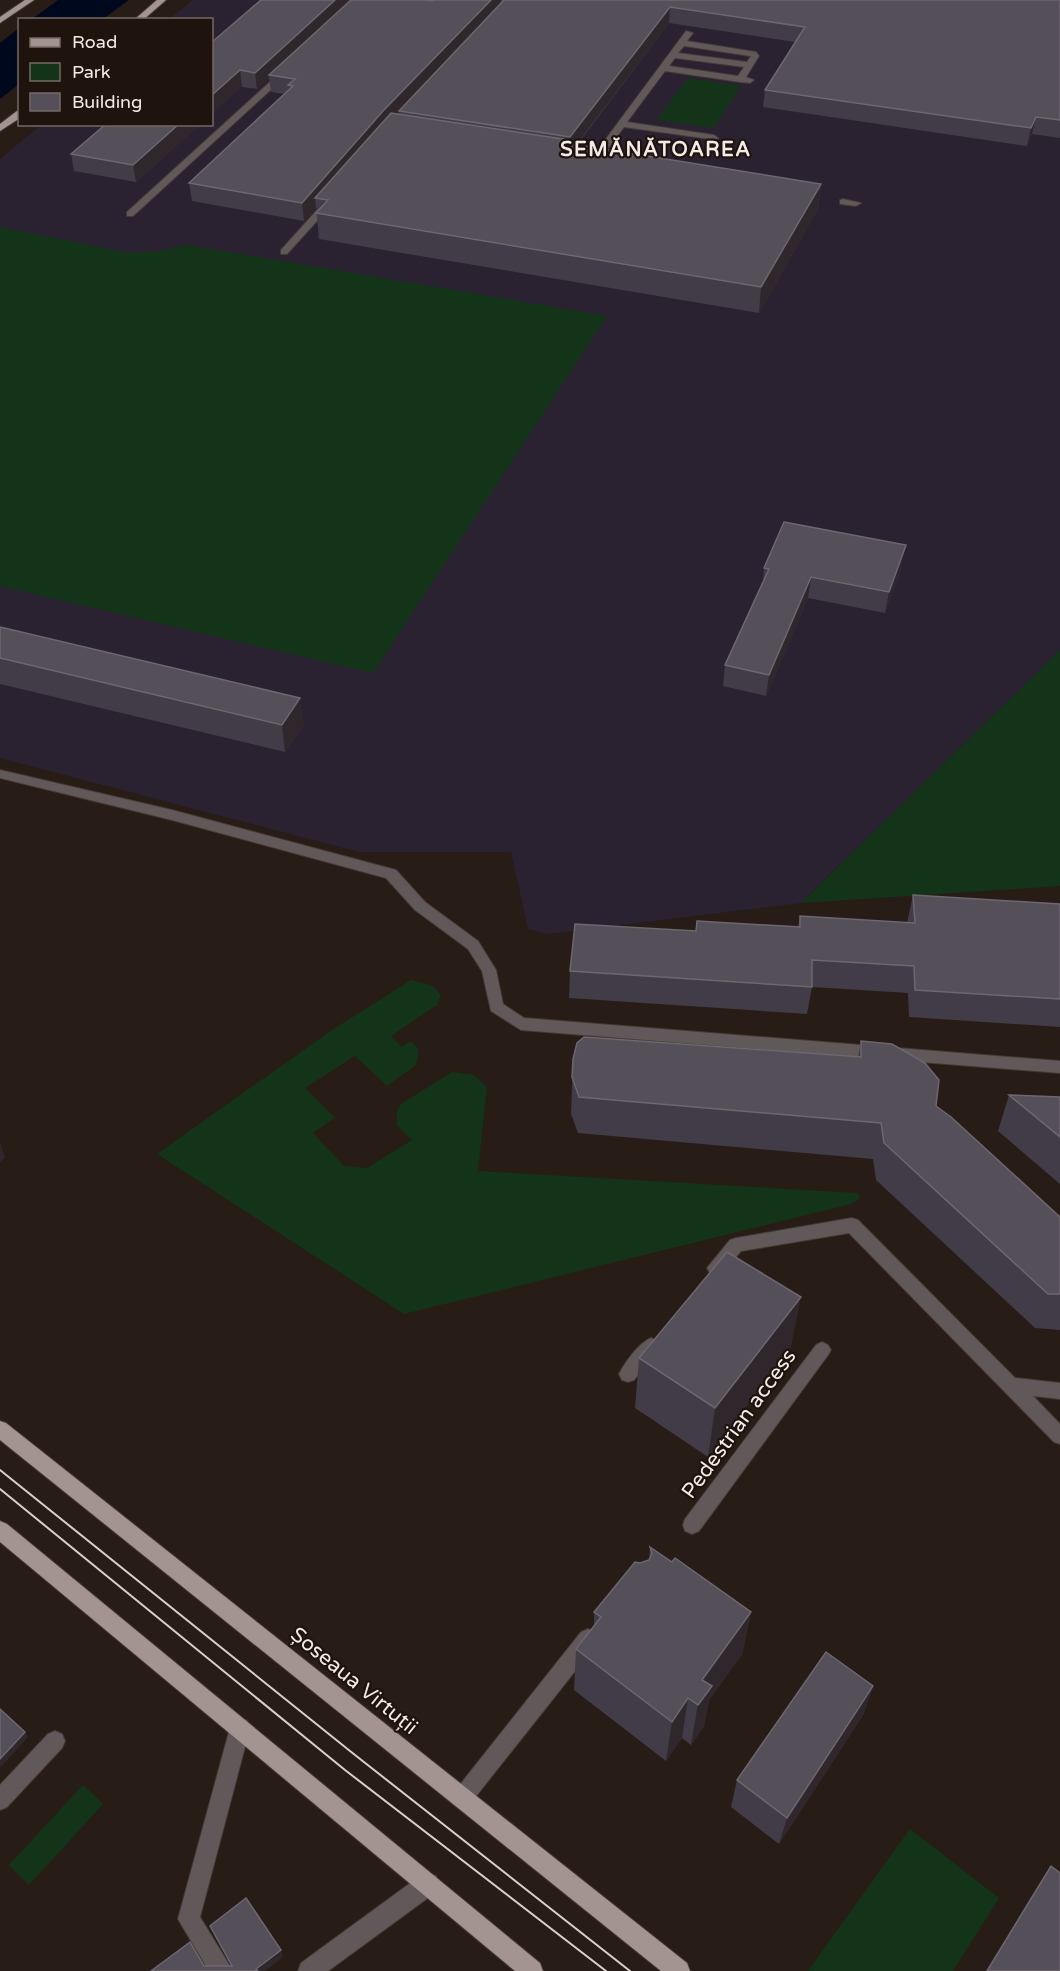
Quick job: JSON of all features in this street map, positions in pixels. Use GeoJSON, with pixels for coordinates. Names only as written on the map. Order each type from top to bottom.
{"type":"FeatureCollection","features":[{"type":"Feature","properties":{"kind":"main road"},"geometry":{"type":"LineString","coordinates":[[0,10],[17,0]]}},
{"type":"Feature","properties":{"kind":"main road"},"geometry":{"type":"LineString","coordinates":[[0,21],[30,0]]}},
{"type":"Feature","properties":{"kind":"main road"},"geometry":{"type":"LineString","coordinates":[[140,18],[162,0]]}},
{"type":"Feature","properties":{"kind":"main road"},"geometry":{"type":"LineString","coordinates":[[0,128],[18,114]]}},
{"type":"Feature","properties":{"kind":"main road","name":"Șoseaua Virtuții"},"geometry":{"type":"LineString","coordinates":[[0,1429],[679,1971]]}},
{"type":"Feature","properties":{"kind":"main road"},"geometry":{"type":"LineString","coordinates":[[0,1530],[428,1884],[526,1969]]}},
{"type":"Feature","properties":{"kind":"street"},"geometry":{"type":"LineString","coordinates":[[582,161],[593,163],[689,33]]}},
{"type":"Feature","properties":{"kind":"street"},"geometry":{"type":"LineString","coordinates":[[682,44],[749,53],[755,56],[740,78]]}},
{"type":"Feature","properties":{"kind":"street"},"geometry":{"type":"LineString","coordinates":[[674,55],[749,65]]}},
{"type":"Feature","properties":{"kind":"street"},"geometry":{"type":"LineString","coordinates":[[130,214],[296,63]]}},
{"type":"Feature","properties":{"kind":"street"},"geometry":{"type":"LineString","coordinates":[[212,127],[281,65]]}},
{"type":"Feature","properties":{"kind":"street"},"geometry":{"type":"LineString","coordinates":[[664,68],[750,80]]}},
{"type":"Feature","properties":{"kind":"street"},"geometry":{"type":"LineString","coordinates":[[234,131],[294,75]]}},
{"type":"Feature","properties":{"kind":"street"},"geometry":{"type":"LineString","coordinates":[[621,124],[714,138]]}},
{"type":"Feature","properties":{"kind":"street"},"geometry":{"type":"LineString","coordinates":[[118,213],[153,181]]}},
{"type":"Feature","properties":{"kind":"street"},"geometry":{"type":"LineString","coordinates":[[143,217],[177,185]]}},
{"type":"Feature","properties":{"kind":"street"},"geometry":{"type":"LineString","coordinates":[[284,252],[340,188]]}},
{"type":"Feature","properties":{"kind":"street"},"geometry":{"type":"LineString","coordinates":[[843,202],[856,204]]}},
{"type":"Feature","properties":{"kind":"street"},"geometry":{"type":"LineString","coordinates":[[0,774],[172,815],[391,874],[420,906],[473,945],[489,970],[496,1007],[521,1024],[1060,1068]]}},
{"type":"Feature","properties":{"kind":"street"},"geometry":{"type":"LineString","coordinates":[[707,1279],[736,1245],[852,1225],[1060,1436]]}},
{"type":"Feature","properties":{"kind":"street"},"geometry":{"type":"LineString","coordinates":[[628,1374],[664,1331]]}},
{"type":"Feature","properties":{"kind":"street","name":"Pedestrian access"},"geometry":{"type":"LineString","coordinates":[[692,1526],[822,1350]]}},
{"type":"Feature","properties":{"kind":"street"},"geometry":{"type":"LineString","coordinates":[[1011,1386],[1060,1391]]}},
{"type":"Feature","properties":{"kind":"street"},"geometry":{"type":"LineString","coordinates":[[462,1798],[599,1626]]}},
{"type":"Feature","properties":{"kind":"street"},"geometry":{"type":"LineString","coordinates":[[222,1971],[189,1919],[240,1728]]}},
{"type":"Feature","properties":{"kind":"street"},"geometry":{"type":"LineString","coordinates":[[0,1800],[55,1741]]}},
{"type":"Feature","properties":{"kind":"street"},"geometry":{"type":"LineString","coordinates":[[309,1971],[428,1884]]}},
{"type":"Feature","properties":{"kind":"shaded area"},"geometry":{"type":"Polygon","coordinates":[[[193,0],[1060,0],[1060,650],[801,903],[548,934],[528,929],[511,852],[359,852],[0,758],[0,159],[40,126],[213,126],[213,18],[170,18],[193,0]]]}},
{"type":"Feature","properties":{"kind":"green space"},"geometry":{"type":"Polygon","coordinates":[[[688,78],[741,86],[713,128],[657,120],[688,78]]]}},
{"type":"Feature","properties":{"kind":"green space"},"geometry":{"type":"Polygon","coordinates":[[[0,227],[125,252],[156,252],[187,245],[607,316],[373,673],[0,586],[0,227]]]}},
{"type":"Feature","properties":{"kind":"green space"},"geometry":{"type":"Polygon","coordinates":[[[1060,650],[1060,886],[801,903],[1060,650]]]}},
{"type":"Feature","properties":{"kind":"green space"},"geometry":{"type":"Polygon","coordinates":[[[411,980],[433,986],[441,995],[437,1005],[391,1036],[402,1047],[410,1041],[419,1049],[416,1065],[387,1086],[355,1056],[305,1088],[335,1118],[313,1133],[344,1166],[367,1168],[412,1140],[397,1125],[397,1111],[401,1104],[452,1072],[474,1075],[487,1087],[478,1171],[858,1193],[860,1199],[851,1204],[404,1314],[157,1154],[332,1030],[411,980]]]}},
{"type":"Feature","properties":{"kind":"green space"},"geometry":{"type":"Polygon","coordinates":[[[83,1785],[103,1804],[29,1885],[9,1865],[83,1785]]]}},
{"type":"Feature","properties":{"kind":"green space"},"geometry":{"type":"Polygon","coordinates":[[[910,1829],[999,1898],[953,1971],[808,1971],[910,1829]]]}},
{"type":"Feature","properties":{"kind":"water"},"geometry":{"type":"Polygon","coordinates":[[[58,0],[129,0],[104,18],[33,18],[58,0]]]}},
{"type":"Feature","properties":{"kind":"water"},"geometry":{"type":"Polygon","coordinates":[[[18,29],[18,85],[0,99],[0,43],[18,29]]]}},
{"type":"Feature","properties":{"kind":"building"},"geometry":{"type":"Polygon","coordinates":[[[261,0],[335,0],[255,73],[240,70],[213,94],[213,41],[261,0]]]}},
{"type":"Feature","properties":{"kind":"building"},"geometry":{"type":"Polygon","coordinates":[[[351,0],[491,0],[383,111],[302,203],[189,183],[293,86],[288,85],[295,79],[269,75],[351,0]]]}},
{"type":"Feature","properties":{"kind":"building"},"geometry":{"type":"Polygon","coordinates":[[[504,0],[1060,0],[1060,120],[1036,117],[1031,128],[765,90],[805,27],[670,7],[570,137],[399,111],[504,0]]]}},
{"type":"Feature","properties":{"kind":"building"},"geometry":{"type":"Polygon","coordinates":[[[391,113],[563,139],[560,142],[821,184],[761,287],[316,213],[328,200],[315,198],[391,113]]]}},
{"type":"Feature","properties":{"kind":"building"},"geometry":{"type":"Polygon","coordinates":[[[104,126],[177,126],[133,165],[71,154],[104,126]]]}},
{"type":"Feature","properties":{"kind":"building"},"geometry":{"type":"Polygon","coordinates":[[[784,522],[906,545],[889,592],[811,577],[769,675],[725,665],[769,569],[764,568],[784,522]]]}},
{"type":"Feature","properties":{"kind":"building"},"geometry":{"type":"Polygon","coordinates":[[[0,627],[300,698],[282,725],[0,658],[0,627]]]}},
{"type":"Feature","properties":{"kind":"building"},"geometry":{"type":"Polygon","coordinates":[[[913,895],[1060,904],[1060,999],[915,990],[914,966],[812,960],[812,987],[570,971],[575,924],[696,931],[697,921],[800,927],[800,916],[915,923],[913,895]]]}},
{"type":"Feature","properties":{"kind":"building"},"geometry":{"type":"Polygon","coordinates":[[[584,1037],[861,1057],[861,1041],[892,1044],[925,1063],[939,1080],[936,1106],[951,1117],[1060,1217],[1060,1294],[1048,1294],[884,1143],[881,1123],[579,1097],[572,1077],[573,1059],[577,1043],[584,1037]]]}},
{"type":"Feature","properties":{"kind":"building"},"geometry":{"type":"Polygon","coordinates":[[[1009,1095],[1060,1097],[1060,1137],[1009,1095]]]}},
{"type":"Feature","properties":{"kind":"building"},"geometry":{"type":"Polygon","coordinates":[[[727,1252],[801,1297],[715,1408],[639,1358],[727,1252]]]}},
{"type":"Feature","properties":{"kind":"building"},"geometry":{"type":"Polygon","coordinates":[[[650,1547],[672,1562],[675,1558],[751,1612],[702,1680],[712,1686],[698,1705],[688,1698],[672,1722],[576,1649],[601,1617],[594,1612],[635,1562],[649,1560],[652,1553],[650,1547]]]}},
{"type":"Feature","properties":{"kind":"building"},"geometry":{"type":"Polygon","coordinates":[[[826,1652],[873,1686],[787,1818],[737,1780],[826,1652]]]}},
{"type":"Feature","properties":{"kind":"building"},"geometry":{"type":"Polygon","coordinates":[[[0,1709],[25,1732],[0,1759],[0,1709]]]}},
{"type":"Feature","properties":{"kind":"building"},"geometry":{"type":"Polygon","coordinates":[[[1051,1866],[1060,1873],[1060,1971],[987,1971],[1051,1866]]]}},
{"type":"Feature","properties":{"kind":"building"},"geometry":{"type":"Polygon","coordinates":[[[246,1898],[281,1950],[256,1969],[258,1971],[151,1971],[190,1942],[204,1966],[232,1966],[210,1926],[246,1898]]]}},
{"type":"Feature","properties":{"kind":"tram line"},"geometry":{"type":"LineString","coordinates":[[0,1470],[355,1755],[630,1971]]}},
{"type":"Feature","properties":{"kind":"tram line"},"geometry":{"type":"LineString","coordinates":[[0,1489],[345,1770],[606,1971]]}},
{"type":"Feature","properties":{"kind":"district","name":"SEMĂNĂTOAREA"},"geometry":{"type":"Point","coordinates":[656,150]}}]}
